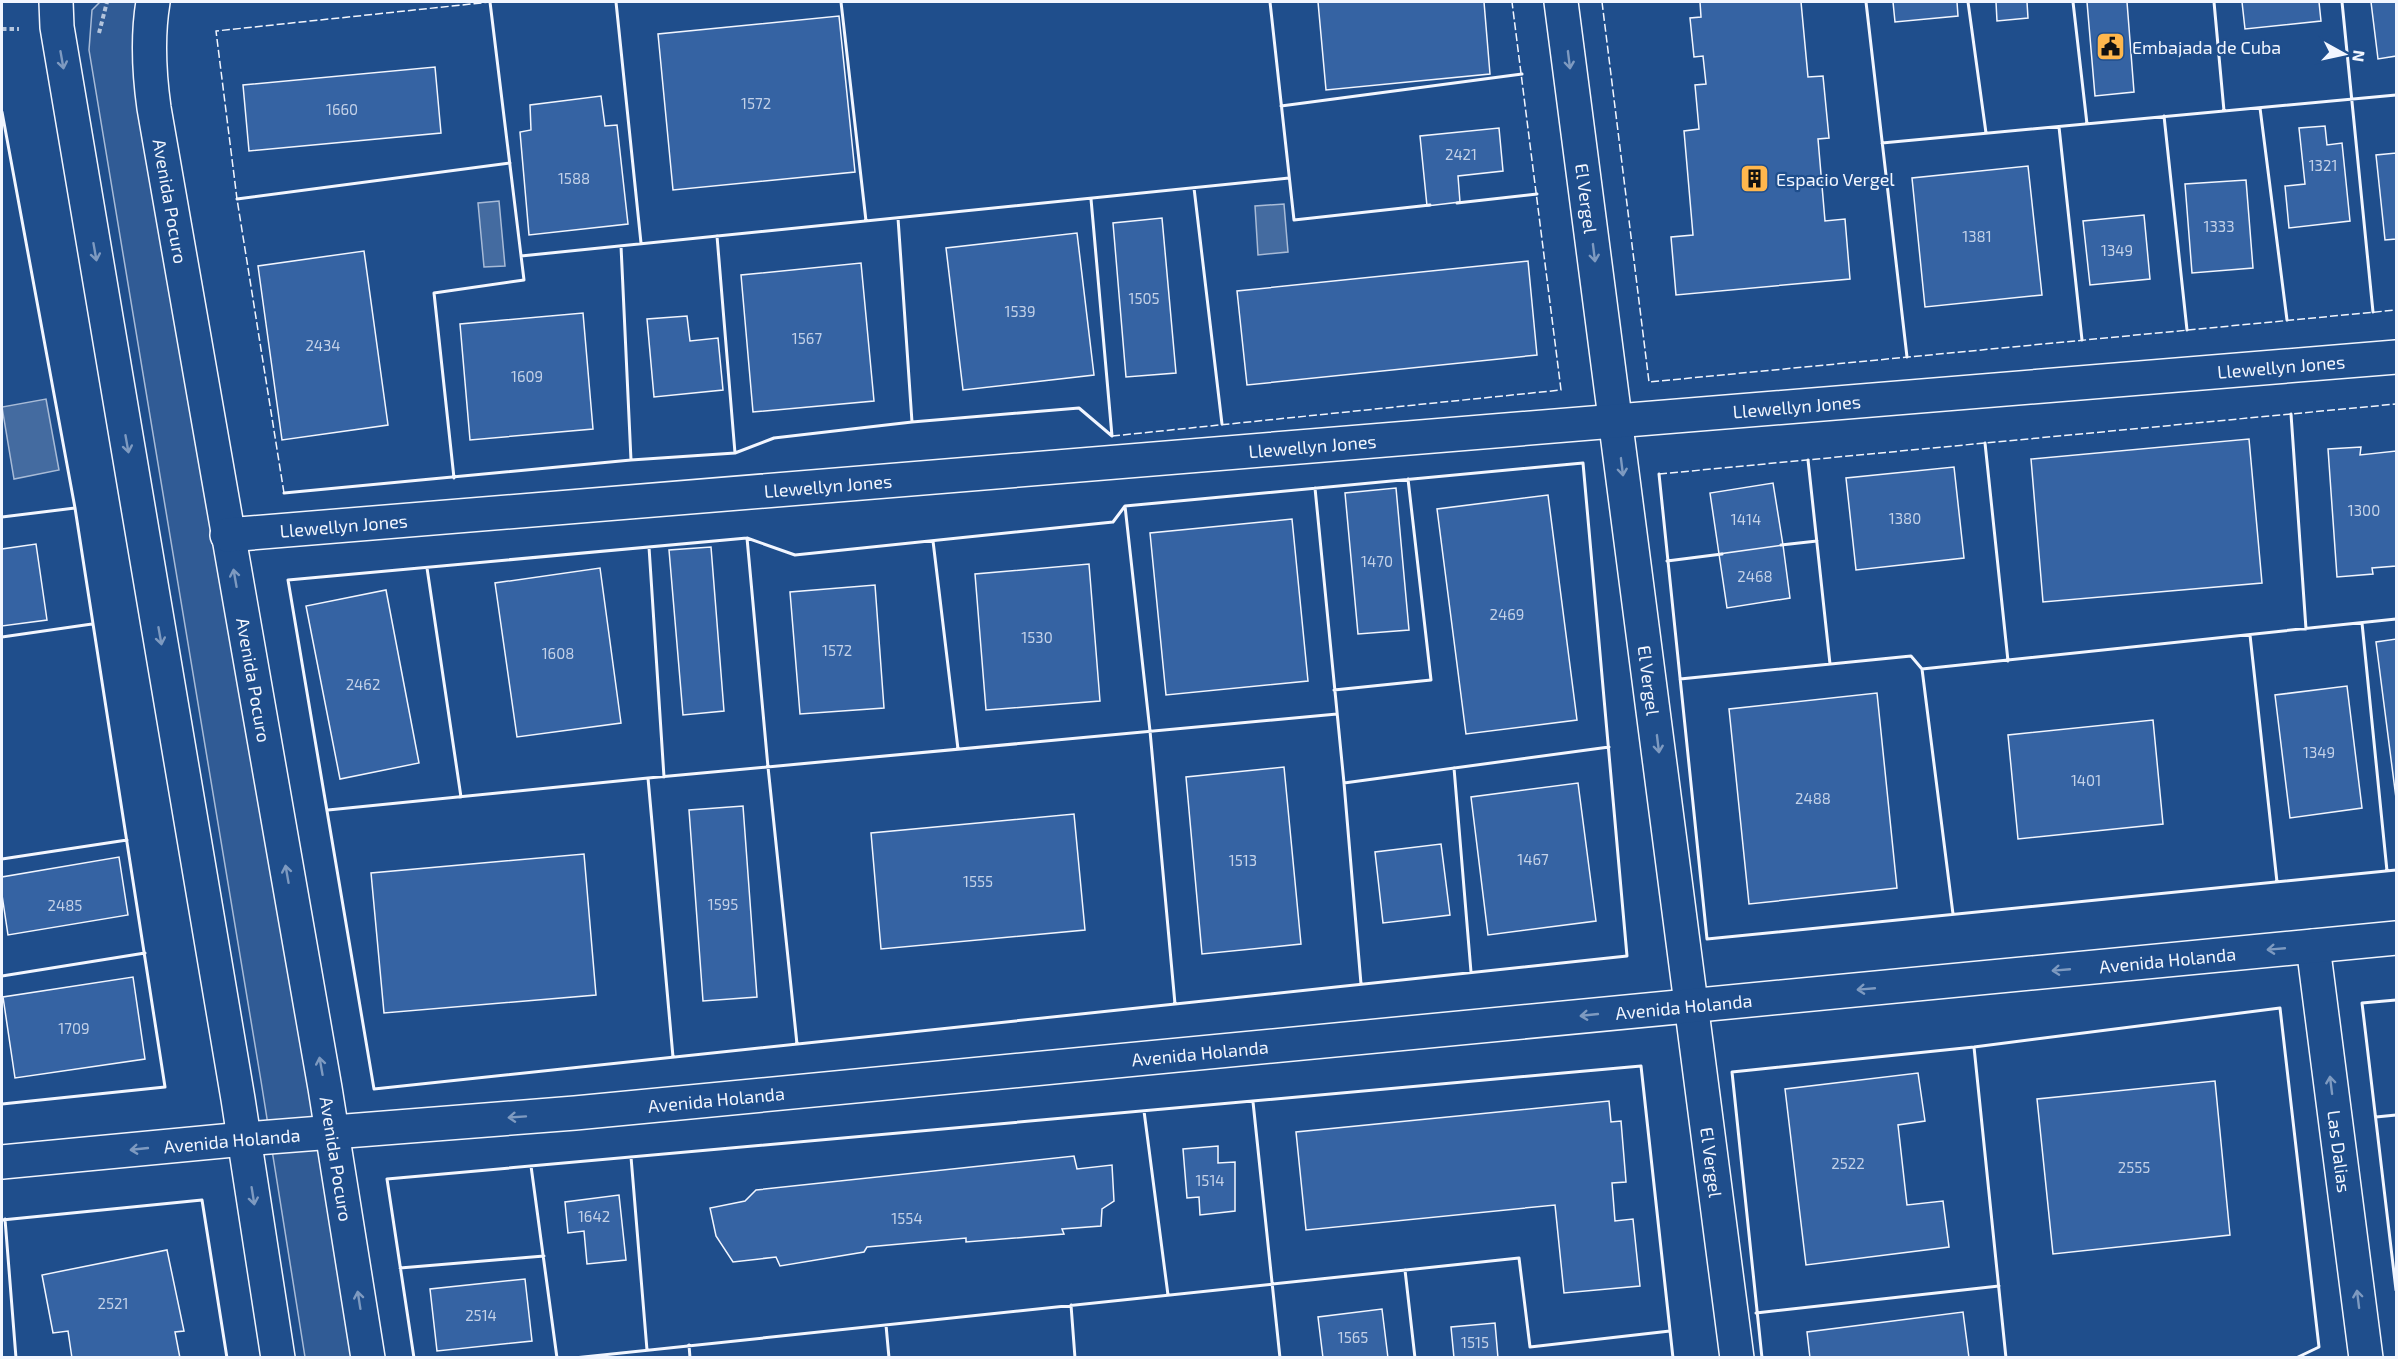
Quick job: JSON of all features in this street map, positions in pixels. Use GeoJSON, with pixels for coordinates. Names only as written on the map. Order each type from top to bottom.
{"type":"FeatureCollection","features":[{"type":"Feature","properties":{"kind":"street"},"geometry":{"type":"LineString","coordinates":[[56,2],[57,27],[244,1138],[278,1358]]}},
{"type":"Feature","properties":{"kind":"street","name":"Avenida Pocuro"},"geometry":{"type":"LineString","coordinates":[[153,2],[149,24],[148,62],[154,108],[332,1132],[368,1358]]}},
{"type":"Feature","properties":{"kind":"street","name":"El Vergel"},"geometry":{"type":"LineString","coordinates":[[1562,2],[1737,1358]]}},
{"type":"Feature","properties":{"kind":"street","name":"Llewellyn Jones"},"geometry":{"type":"LineString","coordinates":[[227,535],[2397,357]]}},
{"type":"Feature","properties":{"kind":"street","name":"Avenida Holanda"},"geometry":{"type":"LineString","coordinates":[[2,1162],[244,1138],[587,1112],[2397,938]]}},
{"type":"Feature","properties":{"kind":"street","name":"Las Dalias"},"geometry":{"type":"LineString","coordinates":[[2313,946],[2366,1358]]}},
{"type":"Feature","properties":{"kind":"shaded area"},"geometry":{"type":"Polygon","coordinates":[[[100,2],[139,2],[139,44],[352,1357],[305,1357],[89,50],[92,10],[100,2]]]}},
{"type":"Feature","properties":{"kind":"shaded area"},"geometry":{"type":"Polygon","coordinates":[[[499,201],[505,266],[484,267],[478,203],[499,201]]]}},
{"type":"Feature","properties":{"kind":"shaded area"},"geometry":{"type":"Polygon","coordinates":[[[1284,204],[1288,252],[1258,255],[1255,206],[1284,204]]]}},
{"type":"Feature","properties":{"kind":"shaded area"},"geometry":{"type":"Polygon","coordinates":[[[46,399],[59,470],[14,479],[2,407],[46,399]]]}},
{"type":"Feature","properties":{"kind":"building"},"geometry":{"type":"Polygon","coordinates":[[[1318,2],[1484,2],[1490,74],[1326,90],[1318,2]]]}},
{"type":"Feature","properties":{"kind":"building","name":"Espacio Vergel"},"geometry":{"type":"Polygon","coordinates":[[[1700,2],[1801,2],[1808,77],[1823,76],[1829,138],[1818,139],[1825,221],[1845,219],[1850,279],[1676,295],[1671,237],[1693,235],[1684,131],[1699,129],[1695,85],[1706,84],[1703,56],[1694,57],[1690,18],[1701,17],[1700,2]]]}},
{"type":"Feature","properties":{"kind":"building"},"geometry":{"type":"Polygon","coordinates":[[[1893,2],[1957,2],[1958,16],[1895,22],[1893,2]]]}},
{"type":"Feature","properties":{"kind":"building"},"geometry":{"type":"Polygon","coordinates":[[[1996,2],[2027,2],[2028,18],[1997,21],[1996,2]]]}},
{"type":"Feature","properties":{"kind":"building","name":"Embajada de Cuba"},"geometry":{"type":"Polygon","coordinates":[[[2087,2],[2127,2],[2134,92],[2095,96],[2087,2]]]}},
{"type":"Feature","properties":{"kind":"building"},"geometry":{"type":"Polygon","coordinates":[[[2242,2],[2319,2],[2321,21],[2245,29],[2242,2]]]}},
{"type":"Feature","properties":{"kind":"building"},"geometry":{"type":"Polygon","coordinates":[[[2371,2],[2396,2],[2396,56],[2378,59],[2371,2]]]}},
{"type":"Feature","properties":{"kind":"building"},"geometry":{"type":"Polygon","coordinates":[[[839,16],[855,172],[673,190],[658,34],[839,16]]]}},
{"type":"Feature","properties":{"kind":"building"},"geometry":{"type":"Polygon","coordinates":[[[435,67],[441,133],[249,151],[243,85],[435,67]]]}},
{"type":"Feature","properties":{"kind":"building"},"geometry":{"type":"Polygon","coordinates":[[[601,96],[605,126],[617,125],[628,224],[529,235],[520,132],[531,130],[530,105],[601,96]]]}},
{"type":"Feature","properties":{"kind":"building"},"geometry":{"type":"Polygon","coordinates":[[[2325,126],[2327,145],[2342,143],[2350,221],[2289,228],[2285,186],[2305,184],[2299,128],[2325,126]]]}},
{"type":"Feature","properties":{"kind":"building"},"geometry":{"type":"Polygon","coordinates":[[[1499,128],[1503,171],[1458,176],[1460,202],[1427,206],[1420,136],[1499,128]]]}},
{"type":"Feature","properties":{"kind":"building"},"geometry":{"type":"Polygon","coordinates":[[[2396,153],[2396,239],[2385,240],[2376,155],[2396,153]]]}},
{"type":"Feature","properties":{"kind":"building"},"geometry":{"type":"Polygon","coordinates":[[[2028,166],[2042,295],[1925,307],[1912,178],[2028,166]]]}},
{"type":"Feature","properties":{"kind":"building"},"geometry":{"type":"Polygon","coordinates":[[[2246,180],[2253,268],[2192,273],[2185,184],[2246,180]]]}},
{"type":"Feature","properties":{"kind":"building"},"geometry":{"type":"Polygon","coordinates":[[[2144,215],[2150,279],[2090,285],[2083,221],[2144,215]]]}},
{"type":"Feature","properties":{"kind":"building"},"geometry":{"type":"Polygon","coordinates":[[[1162,218],[1176,373],[1126,377],[1113,223],[1162,218]]]}},
{"type":"Feature","properties":{"kind":"building"},"geometry":{"type":"Polygon","coordinates":[[[1077,233],[1094,375],[963,390],[946,248],[1077,233]]]}},
{"type":"Feature","properties":{"kind":"building"},"geometry":{"type":"Polygon","coordinates":[[[364,251],[388,425],[282,440],[258,266],[364,251]]]}},
{"type":"Feature","properties":{"kind":"building"},"geometry":{"type":"Polygon","coordinates":[[[1528,261],[1537,355],[1247,385],[1237,291],[1528,261]]]}},
{"type":"Feature","properties":{"kind":"building"},"geometry":{"type":"Polygon","coordinates":[[[861,263],[874,401],[753,412],[741,275],[861,263]]]}},
{"type":"Feature","properties":{"kind":"building"},"geometry":{"type":"Polygon","coordinates":[[[583,313],[593,429],[470,440],[460,324],[583,313]]]}},
{"type":"Feature","properties":{"kind":"building"},"geometry":{"type":"Polygon","coordinates":[[[687,316],[690,341],[718,338],[723,390],[654,397],[647,319],[687,316]]]}},
{"type":"Feature","properties":{"kind":"building"},"geometry":{"type":"Polygon","coordinates":[[[2249,439],[2262,583],[2043,602],[2031,459],[2249,439]]]}},
{"type":"Feature","properties":{"kind":"building"},"geometry":{"type":"Polygon","coordinates":[[[2361,447],[2360,455],[2396,451],[2396,566],[2372,568],[2373,574],[2337,577],[2328,449],[2361,447]]]}},
{"type":"Feature","properties":{"kind":"building"},"geometry":{"type":"Polygon","coordinates":[[[1954,467],[1964,558],[1856,570],[1846,478],[1954,467]]]}},
{"type":"Feature","properties":{"kind":"building"},"geometry":{"type":"Polygon","coordinates":[[[1773,483],[1783,545],[1719,554],[1710,493],[1773,483]]]}},
{"type":"Feature","properties":{"kind":"building"},"geometry":{"type":"Polygon","coordinates":[[[1396,488],[1409,630],[1358,634],[1345,493],[1396,488]]]}},
{"type":"Feature","properties":{"kind":"building"},"geometry":{"type":"Polygon","coordinates":[[[1548,495],[1577,720],[1466,734],[1437,509],[1548,495]]]}},
{"type":"Feature","properties":{"kind":"building"},"geometry":{"type":"Polygon","coordinates":[[[1292,519],[1308,681],[1166,695],[1150,533],[1292,519]]]}},
{"type":"Feature","properties":{"kind":"building"},"geometry":{"type":"Polygon","coordinates":[[[36,544],[47,620],[2,626],[2,549],[36,544]]]}},
{"type":"Feature","properties":{"kind":"building"},"geometry":{"type":"Polygon","coordinates":[[[1783,545],[1790,598],[1727,608],[1719,554],[1783,545]]]}},
{"type":"Feature","properties":{"kind":"building"},"geometry":{"type":"Polygon","coordinates":[[[711,547],[724,711],[683,715],[669,550],[711,547]]]}},
{"type":"Feature","properties":{"kind":"building"},"geometry":{"type":"Polygon","coordinates":[[[1089,564],[1100,701],[986,710],[975,574],[1089,564]]]}},
{"type":"Feature","properties":{"kind":"building"},"geometry":{"type":"Polygon","coordinates":[[[600,568],[621,723],[517,737],[495,583],[600,568]]]}},
{"type":"Feature","properties":{"kind":"building"},"geometry":{"type":"Polygon","coordinates":[[[875,585],[884,708],[800,714],[790,592],[875,585]]]}},
{"type":"Feature","properties":{"kind":"building"},"geometry":{"type":"Polygon","coordinates":[[[386,590],[419,763],[340,779],[306,606],[386,590]]]}},
{"type":"Feature","properties":{"kind":"building"},"geometry":{"type":"Polygon","coordinates":[[[2396,639],[2396,798],[2376,642],[2396,639]]]}},
{"type":"Feature","properties":{"kind":"building"},"geometry":{"type":"Polygon","coordinates":[[[2347,686],[2362,808],[2290,818],[2275,695],[2347,686]]]}},
{"type":"Feature","properties":{"kind":"building"},"geometry":{"type":"Polygon","coordinates":[[[1877,693],[1897,888],[1749,904],[1729,709],[1877,693]]]}},
{"type":"Feature","properties":{"kind":"building"},"geometry":{"type":"Polygon","coordinates":[[[2153,720],[2163,824],[2018,839],[2008,735],[2153,720]]]}},
{"type":"Feature","properties":{"kind":"building"},"geometry":{"type":"Polygon","coordinates":[[[1284,767],[1301,944],[1202,954],[1186,777],[1284,767]]]}},
{"type":"Feature","properties":{"kind":"building"},"geometry":{"type":"Polygon","coordinates":[[[1578,783],[1596,921],[1488,935],[1471,797],[1578,783]]]}},
{"type":"Feature","properties":{"kind":"building"},"geometry":{"type":"Polygon","coordinates":[[[743,806],[757,997],[703,1001],[689,810],[743,806]]]}},
{"type":"Feature","properties":{"kind":"building"},"geometry":{"type":"Polygon","coordinates":[[[1074,814],[1085,930],[881,949],[871,833],[1074,814]]]}},
{"type":"Feature","properties":{"kind":"building"},"geometry":{"type":"Polygon","coordinates":[[[1441,844],[1450,915],[1383,923],[1375,852],[1441,844]]]}},
{"type":"Feature","properties":{"kind":"building"},"geometry":{"type":"Polygon","coordinates":[[[584,854],[596,995],[384,1013],[371,873],[584,854]]]}},
{"type":"Feature","properties":{"kind":"building"},"geometry":{"type":"Polygon","coordinates":[[[119,857],[128,915],[8,935],[2,895],[2,877],[119,857]]]}},
{"type":"Feature","properties":{"kind":"building"},"geometry":{"type":"Polygon","coordinates":[[[133,977],[145,1059],[15,1078],[3,997],[133,977]]]}},
{"type":"Feature","properties":{"kind":"building"},"geometry":{"type":"Polygon","coordinates":[[[1918,1073],[1925,1121],[1898,1125],[1907,1205],[1943,1201],[1949,1247],[1806,1265],[1785,1089],[1918,1073]]]}},
{"type":"Feature","properties":{"kind":"building"},"geometry":{"type":"Polygon","coordinates":[[[2215,1081],[2230,1235],[2053,1254],[2037,1099],[2215,1081]]]}},
{"type":"Feature","properties":{"kind":"building"},"geometry":{"type":"Polygon","coordinates":[[[1609,1101],[1611,1122],[1621,1121],[1626,1182],[1612,1183],[1615,1221],[1633,1219],[1640,1286],[1564,1293],[1555,1205],[1306,1230],[1296,1132],[1609,1101]]]}},
{"type":"Feature","properties":{"kind":"building"},"geometry":{"type":"Polygon","coordinates":[[[1218,1146],[1218,1163],[1235,1162],[1235,1211],[1200,1215],[1199,1197],[1187,1198],[1183,1149],[1218,1146]]]}},
{"type":"Feature","properties":{"kind":"building"},"geometry":{"type":"Polygon","coordinates":[[[1074,1156],[1077,1169],[1112,1165],[1114,1201],[1102,1209],[1101,1226],[1062,1229],[1064,1234],[966,1242],[966,1238],[867,1247],[864,1252],[780,1266],[776,1257],[733,1262],[716,1236],[710,1208],[745,1201],[756,1190],[1074,1156]]]}},
{"type":"Feature","properties":{"kind":"building"},"geometry":{"type":"Polygon","coordinates":[[[619,1195],[626,1260],[587,1264],[584,1231],[568,1233],[565,1202],[619,1195]]]}},
{"type":"Feature","properties":{"kind":"building"},"geometry":{"type":"Polygon","coordinates":[[[167,1250],[184,1331],[175,1332],[180,1358],[72,1358],[68,1331],[53,1333],[42,1275],[167,1250]]]}},
{"type":"Feature","properties":{"kind":"building"},"geometry":{"type":"Polygon","coordinates":[[[525,1279],[532,1341],[437,1351],[430,1289],[525,1279]]]}},
{"type":"Feature","properties":{"kind":"building"},"geometry":{"type":"Polygon","coordinates":[[[1382,1309],[1388,1358],[1323,1358],[1318,1317],[1382,1309]]]}},
{"type":"Feature","properties":{"kind":"building"},"geometry":{"type":"Polygon","coordinates":[[[1963,1312],[1969,1358],[1810,1358],[1807,1332],[1963,1312]]]}},
{"type":"Feature","properties":{"kind":"building"},"geometry":{"type":"Polygon","coordinates":[[[1495,1323],[1498,1358],[1454,1358],[1451,1327],[1495,1323]]]}},
{"type":"Feature","properties":{"kind":"fence"},"geometry":{"type":"LineString","coordinates":[[284,493],[237,199],[216,31],[490,2]]}},
{"type":"Feature","properties":{"kind":"fence"},"geometry":{"type":"LineString","coordinates":[[1112,436],[1561,390],[1512,2]]}},
{"type":"Feature","properties":{"kind":"fence"},"geometry":{"type":"LineString","coordinates":[[1602,2],[1649,382],[2396,310]]}},
{"type":"Feature","properties":{"kind":"fence"},"geometry":{"type":"LineString","coordinates":[[1659,474],[2396,404]]}},
{"type":"Feature","properties":{"kind":"wall"},"geometry":{"type":"LineString","coordinates":[[454,478],[434,293],[524,280],[490,2]]}},
{"type":"Feature","properties":{"kind":"wall"},"geometry":{"type":"LineString","coordinates":[[616,2],[641,243]]}},
{"type":"Feature","properties":{"kind":"wall"},"geometry":{"type":"LineString","coordinates":[[841,2],[866,221]]}},
{"type":"Feature","properties":{"kind":"wall"},"geometry":{"type":"LineString","coordinates":[[1270,2],[1294,220],[1430,205]]}},
{"type":"Feature","properties":{"kind":"wall"},"geometry":{"type":"LineString","coordinates":[[1866,2],[1907,357]]}},
{"type":"Feature","properties":{"kind":"wall"},"geometry":{"type":"LineString","coordinates":[[1968,2],[1986,133]]}},
{"type":"Feature","properties":{"kind":"wall"},"geometry":{"type":"LineString","coordinates":[[2073,2],[2087,124]]}},
{"type":"Feature","properties":{"kind":"wall"},"geometry":{"type":"LineString","coordinates":[[2214,2],[2224,111]]}},
{"type":"Feature","properties":{"kind":"wall"},"geometry":{"type":"LineString","coordinates":[[2342,2],[2373,312]]}},
{"type":"Feature","properties":{"kind":"wall"},"geometry":{"type":"LineString","coordinates":[[1281,106],[1522,74]]}},
{"type":"Feature","properties":{"kind":"wall"},"geometry":{"type":"LineString","coordinates":[[1882,143],[2396,95]]}},
{"type":"Feature","properties":{"kind":"wall"},"geometry":{"type":"LineString","coordinates":[[2260,108],[2287,320]]}},
{"type":"Feature","properties":{"kind":"wall"},"geometry":{"type":"LineString","coordinates":[[2,112],[75,508],[165,1087],[2,1104]]}},
{"type":"Feature","properties":{"kind":"wall"},"geometry":{"type":"LineString","coordinates":[[2164,116],[2187,330]]}},
{"type":"Feature","properties":{"kind":"wall"},"geometry":{"type":"LineString","coordinates":[[2059,127],[2082,340]]}},
{"type":"Feature","properties":{"kind":"wall"},"geometry":{"type":"LineString","coordinates":[[237,199],[510,163]]}},
{"type":"Feature","properties":{"kind":"wall"},"geometry":{"type":"LineString","coordinates":[[521,256],[1289,178]]}},
{"type":"Feature","properties":{"kind":"wall"},"geometry":{"type":"LineString","coordinates":[[1194,188],[1222,424]]}},
{"type":"Feature","properties":{"kind":"wall"},"geometry":{"type":"LineString","coordinates":[[1457,203],[1537,194]]}},
{"type":"Feature","properties":{"kind":"wall"},"geometry":{"type":"LineString","coordinates":[[1091,199],[1112,436]]}},
{"type":"Feature","properties":{"kind":"wall"},"geometry":{"type":"LineString","coordinates":[[898,218],[912,422]]}},
{"type":"Feature","properties":{"kind":"wall"},"geometry":{"type":"LineString","coordinates":[[717,236],[735,453]]}},
{"type":"Feature","properties":{"kind":"wall"},"geometry":{"type":"LineString","coordinates":[[621,246],[631,460]]}},
{"type":"Feature","properties":{"kind":"wall"},"geometry":{"type":"LineString","coordinates":[[284,493],[631,460],[735,453],[774,438],[912,422],[1079,408],[1112,436]]}},
{"type":"Feature","properties":{"kind":"wall"},"geometry":{"type":"LineString","coordinates":[[2291,414],[2306,629]]}},
{"type":"Feature","properties":{"kind":"wall"},"geometry":{"type":"LineString","coordinates":[[1985,443],[2008,661]]}},
{"type":"Feature","properties":{"kind":"wall"},"geometry":{"type":"LineString","coordinates":[[1808,460],[1830,664]]}},
{"type":"Feature","properties":{"kind":"wall"},"geometry":{"type":"LineString","coordinates":[[1583,463],[1627,956],[374,1089],[288,580],[747,538],[795,555],[1113,522],[1125,506],[1583,463]]}},
{"type":"Feature","properties":{"kind":"wall"},"geometry":{"type":"LineString","coordinates":[[1659,474],[1707,939],[2396,870]]}},
{"type":"Feature","properties":{"kind":"wall"},"geometry":{"type":"LineString","coordinates":[[1334,690],[1431,680],[1408,479]]}},
{"type":"Feature","properties":{"kind":"wall"},"geometry":{"type":"LineString","coordinates":[[1315,488],[1361,984]]}},
{"type":"Feature","properties":{"kind":"wall"},"geometry":{"type":"LineString","coordinates":[[1125,506],[1150,731],[1175,1004]]}},
{"type":"Feature","properties":{"kind":"wall"},"geometry":{"type":"LineString","coordinates":[[2,517],[75,508]]}},
{"type":"Feature","properties":{"kind":"wall"},"geometry":{"type":"LineString","coordinates":[[747,538],[797,1044]]}},
{"type":"Feature","properties":{"kind":"wall"},"geometry":{"type":"LineString","coordinates":[[933,541],[958,749]]}},
{"type":"Feature","properties":{"kind":"wall"},"geometry":{"type":"LineString","coordinates":[[1781,545],[1817,541]]}},
{"type":"Feature","properties":{"kind":"wall"},"geometry":{"type":"LineString","coordinates":[[649,547],[664,777]]}},
{"type":"Feature","properties":{"kind":"wall"},"geometry":{"type":"LineString","coordinates":[[1667,561],[1722,554]]}},
{"type":"Feature","properties":{"kind":"wall"},"geometry":{"type":"LineString","coordinates":[[427,568],[461,797]]}},
{"type":"Feature","properties":{"kind":"wall"},"geometry":{"type":"LineString","coordinates":[[1922,669],[2396,619]]}},
{"type":"Feature","properties":{"kind":"wall"},"geometry":{"type":"LineString","coordinates":[[2362,623],[2387,871]]}},
{"type":"Feature","properties":{"kind":"wall"},"geometry":{"type":"LineString","coordinates":[[2,637],[92,624]]}},
{"type":"Feature","properties":{"kind":"wall"},"geometry":{"type":"LineString","coordinates":[[2250,635],[2277,882]]}},
{"type":"Feature","properties":{"kind":"wall"},"geometry":{"type":"LineString","coordinates":[[1680,679],[1911,656],[1922,669],[1953,914]]}},
{"type":"Feature","properties":{"kind":"wall"},"geometry":{"type":"LineString","coordinates":[[328,810],[1337,714]]}},
{"type":"Feature","properties":{"kind":"wall"},"geometry":{"type":"LineString","coordinates":[[1344,783],[1609,747]]}},
{"type":"Feature","properties":{"kind":"wall"},"geometry":{"type":"LineString","coordinates":[[1454,768],[1471,972]]}},
{"type":"Feature","properties":{"kind":"wall"},"geometry":{"type":"LineString","coordinates":[[648,778],[673,1057]]}},
{"type":"Feature","properties":{"kind":"wall"},"geometry":{"type":"LineString","coordinates":[[2,859],[127,840]]}},
{"type":"Feature","properties":{"kind":"wall"},"geometry":{"type":"LineString","coordinates":[[2,976],[145,953]]}},
{"type":"Feature","properties":{"kind":"wall"},"geometry":{"type":"LineString","coordinates":[[2396,1000],[2362,1003],[2396,1290]]}},
{"type":"Feature","properties":{"kind":"wall"},"geometry":{"type":"LineString","coordinates":[[1762,1358],[1732,1072],[1974,1047],[2280,1008],[2319,1347],[2296,1358]]}},
{"type":"Feature","properties":{"kind":"wall"},"geometry":{"type":"LineString","coordinates":[[1974,1047],[2006,1358]]}},
{"type":"Feature","properties":{"kind":"wall"},"geometry":{"type":"LineString","coordinates":[[414,1358],[387,1179],[1641,1066],[1673,1358]]}},
{"type":"Feature","properties":{"kind":"wall"},"geometry":{"type":"LineString","coordinates":[[1253,1102],[1280,1358]]}},
{"type":"Feature","properties":{"kind":"wall"},"geometry":{"type":"LineString","coordinates":[[1144,1111],[1168,1295]]}},
{"type":"Feature","properties":{"kind":"wall"},"geometry":{"type":"LineString","coordinates":[[2376,1117],[2396,1115]]}},
{"type":"Feature","properties":{"kind":"wall"},"geometry":{"type":"LineString","coordinates":[[631,1157],[647,1350]]}},
{"type":"Feature","properties":{"kind":"wall"},"geometry":{"type":"LineString","coordinates":[[531,1166],[557,1358]]}},
{"type":"Feature","properties":{"kind":"wall"},"geometry":{"type":"LineString","coordinates":[[2,1220],[202,1200],[227,1358]]}},
{"type":"Feature","properties":{"kind":"wall"},"geometry":{"type":"LineString","coordinates":[[5,1219],[16,1358]]}},
{"type":"Feature","properties":{"kind":"wall"},"geometry":{"type":"LineString","coordinates":[[400,1268],[544,1256]]}},
{"type":"Feature","properties":{"kind":"wall"},"geometry":{"type":"LineString","coordinates":[[574,1358],[1519,1258],[1530,1347],[1670,1331]]}},
{"type":"Feature","properties":{"kind":"wall"},"geometry":{"type":"LineString","coordinates":[[1405,1270],[1415,1358]]}},
{"type":"Feature","properties":{"kind":"wall"},"geometry":{"type":"LineString","coordinates":[[1756,1313],[1999,1286]]}},
{"type":"Feature","properties":{"kind":"wall"},"geometry":{"type":"LineString","coordinates":[[1071,1305],[1075,1358]]}},
{"type":"Feature","properties":{"kind":"wall"},"geometry":{"type":"LineString","coordinates":[[886,1325],[889,1358]]}},
{"type":"Feature","properties":{"kind":"wall"},"geometry":{"type":"LineString","coordinates":[[689,1345],[690,1358]]}},
{"type":"Feature","properties":{"kind":"place","name":"Embajada de Cuba"},"geometry":{"type":"Point","coordinates":[2111,47]}},
{"type":"Feature","properties":{"kind":"place","name":"Espacio Vergel"},"geometry":{"type":"Point","coordinates":[1755,179]}}]}
